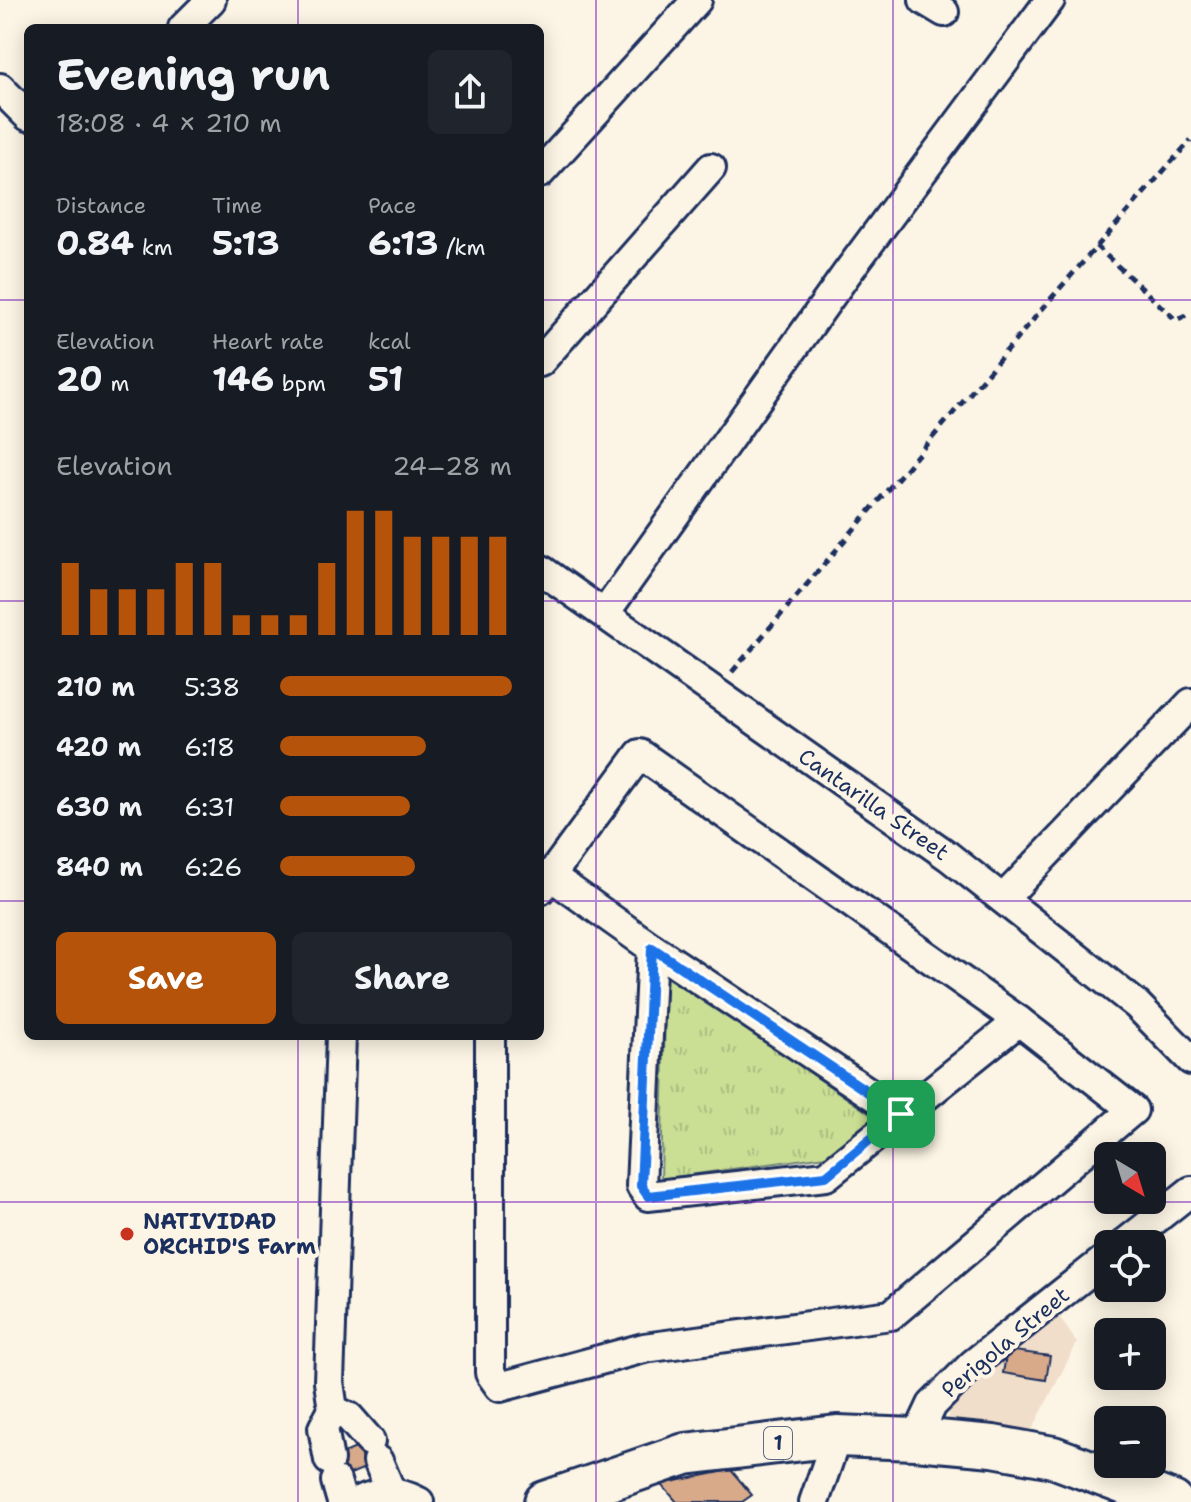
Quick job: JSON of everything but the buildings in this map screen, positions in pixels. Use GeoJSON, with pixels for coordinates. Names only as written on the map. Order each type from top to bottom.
{"type":"FeatureCollection","features":[{"type":"Feature","properties":{"kind":"highway","name":"1"},"geometry":{"type":"LineString","coordinates":[[545,1502],[685,1454],[837,1436],[916,1439],[1053,1457],[1173,1502]]}},
{"type":"Feature","properties":{"kind":"highway"},"geometry":{"type":"LineString","coordinates":[[1017,1450],[1049,1475],[1117,1502]]}},
{"type":"Feature","properties":{"kind":"street"},"geometry":{"type":"LineString","coordinates":[[187,24],[211,0]]}},
{"type":"Feature","properties":{"kind":"street"},"geometry":{"type":"LineString","coordinates":[[544,169],[697,0]]}},
{"type":"Feature","properties":{"kind":"street"},"geometry":{"type":"LineString","coordinates":[[605,613],[847,273],[1050,0]]}},
{"type":"Feature","properties":{"kind":"street"},"geometry":{"type":"LineString","coordinates":[[0,88],[24,112]]}},
{"type":"Feature","properties":{"kind":"street"},"geometry":{"type":"LineString","coordinates":[[544,357],[711,168]]}},
{"type":"Feature","properties":{"kind":"street","name":"Cantarilla Street"},"geometry":{"type":"LineString","coordinates":[[544,572],[948,856],[1137,1005],[1191,1060]]}},
{"type":"Feature","properties":{"kind":"street"},"geometry":{"type":"LineString","coordinates":[[1003,899],[1191,703]]}},
{"type":"Feature","properties":{"kind":"street"},"geometry":{"type":"LineString","coordinates":[[490,1040],[490,1373],[500,1387],[644,1348],[891,1315],[1133,1110],[1019,1021],[640,754],[545,883],[652,948],[901,1114]]}},
{"type":"Feature","properties":{"kind":"street"},"geometry":{"type":"LineString","coordinates":[[652,948],[641,1186],[648,1196],[826,1176],[1019,1021]]}},
{"type":"Feature","properties":{"kind":"street"},"geometry":{"type":"LineString","coordinates":[[336,1481],[323,1428],[333,1410],[329,1382],[341,1040]]}},
{"type":"Feature","properties":{"kind":"street"},"geometry":{"type":"LineString","coordinates":[[1142,1230],[1191,1191]]}},
{"type":"Feature","properties":{"kind":"street","name":"Perigola Street"},"geometry":{"type":"LineString","coordinates":[[916,1439],[932,1405],[973,1364],[1094,1268]]}},
{"type":"Feature","properties":{"kind":"street"},"geometry":{"type":"LineString","coordinates":[[333,1410],[349,1417],[374,1451],[391,1492]]}},
{"type":"Feature","properties":{"kind":"street"},"geometry":{"type":"LineString","coordinates":[[814,1502],[837,1436]]}},
{"type":"Feature","properties":{"kind":"street"},"geometry":{"type":"LineString","coordinates":[[357,1502],[391,1492],[404,1494],[419,1502]]}},
{"type":"Feature","properties":{"kind":"path"},"geometry":{"type":"LineString","coordinates":[[715,691],[1096,246],[1191,140]]}},
{"type":"Feature","properties":{"kind":"path"},"geometry":{"type":"LineString","coordinates":[[1096,246],[1176,320],[1191,313]]}},
{"type":"Feature","properties":{"kind":"shaded area"},"geometry":{"type":"Polygon","coordinates":[[[1055,1310],[1077,1343],[1031,1432],[948,1424],[951,1396],[1055,1310]]]}},
{"type":"Feature","properties":{"kind":"green space"},"geometry":{"type":"Polygon","coordinates":[[[666,973],[874,1117],[833,1155],[661,1179],[666,973]]]}},
{"type":"Feature","properties":{"kind":"place","name":"NATIVIDAD ORCHID'S Farm"},"geometry":{"type":"Point","coordinates":[127,1234]}},
{"type":"Feature","properties":{"kind":"route"},"geometry":{"type":"LineString","coordinates":[[652,948],[901,1114],[826,1176],[648,1196],[641,1186],[652,948]]}}]}
